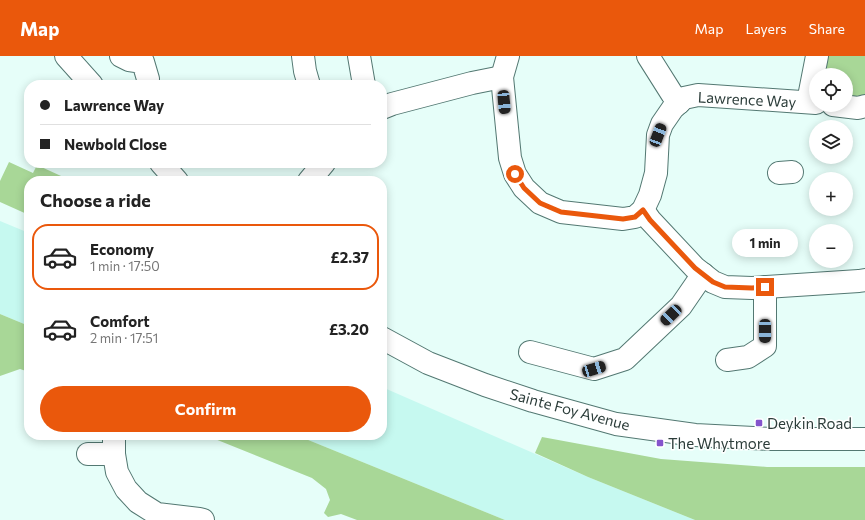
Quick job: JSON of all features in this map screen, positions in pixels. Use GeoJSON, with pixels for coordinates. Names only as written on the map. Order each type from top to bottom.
{"type":"FeatureCollection","features":[{"type":"Feature","properties":{"kind":"main road"},"geometry":{"type":"LineString","coordinates":[[57,56],[87,79]]}},
{"type":"Feature","properties":{"kind":"main road"},"geometry":{"type":"LineString","coordinates":[[66,56],[87,79]]}},
{"type":"Feature","properties":{"kind":"main road"},"geometry":{"type":"LineString","coordinates":[[121,56],[129,60],[143,62],[148,79]]}},
{"type":"Feature","properties":{"kind":"main road"},"geometry":{"type":"LineString","coordinates":[[303,56],[308,80]]}},
{"type":"Feature","properties":{"kind":"main road"},"geometry":{"type":"LineString","coordinates":[[359,56],[363,80]]}},
{"type":"Feature","properties":{"kind":"main road"},"geometry":{"type":"LineString","coordinates":[[508,56],[502,76],[510,158],[515,174],[524,188],[540,203],[561,212],[623,219],[635,217],[643,210],[650,220],[695,268],[713,282],[725,287],[752,288],[865,280]]}},
{"type":"Feature","properties":{"kind":"main road"},"geometry":{"type":"LineString","coordinates":[[648,56],[678,103]]}},
{"type":"Feature","properties":{"kind":"main road"},"geometry":{"type":"LineString","coordinates":[[816,68],[818,56]]}},
{"type":"Feature","properties":{"kind":"main road"},"geometry":{"type":"LineString","coordinates":[[387,106],[472,82],[502,76]]}},
{"type":"Feature","properties":{"kind":"main road","name":"Lawrence Way"},"geometry":{"type":"LineString","coordinates":[[643,210],[650,195],[656,173],[658,135],[662,124],[672,108],[684,98],[698,95],[809,103]]}},
{"type":"Feature","properties":{"kind":"main road"},"geometry":{"type":"LineString","coordinates":[[853,107],[865,106]]}},
{"type":"Feature","properties":{"kind":"main road"},"geometry":{"type":"LineString","coordinates":[[165,168],[173,176]]}},
{"type":"Feature","properties":{"kind":"main road"},"geometry":{"type":"LineString","coordinates":[[313,176],[320,168]]}},
{"type":"Feature","properties":{"kind":"main road"},"geometry":{"type":"LineString","coordinates":[[530,352],[594,369],[625,360],[681,306],[703,274]]}},
{"type":"Feature","properties":{"kind":"main road"},"geometry":{"type":"LineString","coordinates":[[727,360],[748,357],[765,346],[765,287]]}},
{"type":"Feature","properties":{"kind":"main road","name":"Sainte Foy Avenue"},"geometry":{"type":"LineString","coordinates":[[387,341],[428,363],[484,385],[533,401],[616,424],[695,434],[764,439],[865,439]]}},
{"type":"Feature","properties":{"kind":"main road"},"geometry":{"type":"LineString","coordinates":[[88,454],[114,444],[117,472],[126,489],[138,502],[157,514],[203,520]]}},
{"type":"Feature","properties":{"kind":"shaded area"},"geometry":{"type":"Polygon","coordinates":[[[0,221],[24,231],[24,324],[0,314],[0,221]]]}},
{"type":"Feature","properties":{"kind":"shaded area"},"geometry":{"type":"Polygon","coordinates":[[[387,389],[588,477],[695,520],[505,520],[308,440],[387,440],[387,389]]]}},
{"type":"Feature","properties":{"kind":"green space"},"geometry":{"type":"Polygon","coordinates":[[[817,56],[865,56],[865,106],[853,105],[853,68],[816,68],[817,56]]]}},
{"type":"Feature","properties":{"kind":"green space"},"geometry":{"type":"Polygon","coordinates":[[[9,162],[33,173],[36,168],[44,168],[61,176],[24,176],[24,213],[0,202],[0,181],[9,162]]]}},
{"type":"Feature","properties":{"kind":"green space"},"geometry":{"type":"Polygon","coordinates":[[[0,314],[24,324],[24,370],[20,369],[0,376],[0,314]]]}},
{"type":"Feature","properties":{"kind":"green space"},"geometry":{"type":"Polygon","coordinates":[[[542,437],[661,459],[767,467],[865,467],[865,520],[695,520],[588,477],[535,453],[542,437]]]}},
{"type":"Feature","properties":{"kind":"green space"},"geometry":{"type":"Polygon","coordinates":[[[217,440],[308,440],[505,520],[357,520],[341,514],[328,517],[324,513],[330,500],[326,489],[312,478],[217,440]]]}},
{"type":"Feature","properties":{"kind":"place","name":"Deykin Road"},"geometry":{"type":"Point","coordinates":[759,423]}},
{"type":"Feature","properties":{"kind":"place","name":"The Whytmore"},"geometry":{"type":"Point","coordinates":[660,443]}},
{"type":"Feature","properties":{"kind":"route"},"geometry":{"type":"LineString","coordinates":[[515,174],[524,188],[540,203],[561,212],[623,219],[635,217],[643,210],[650,220],[695,268],[713,282],[725,287],[765,287]]}}]}
